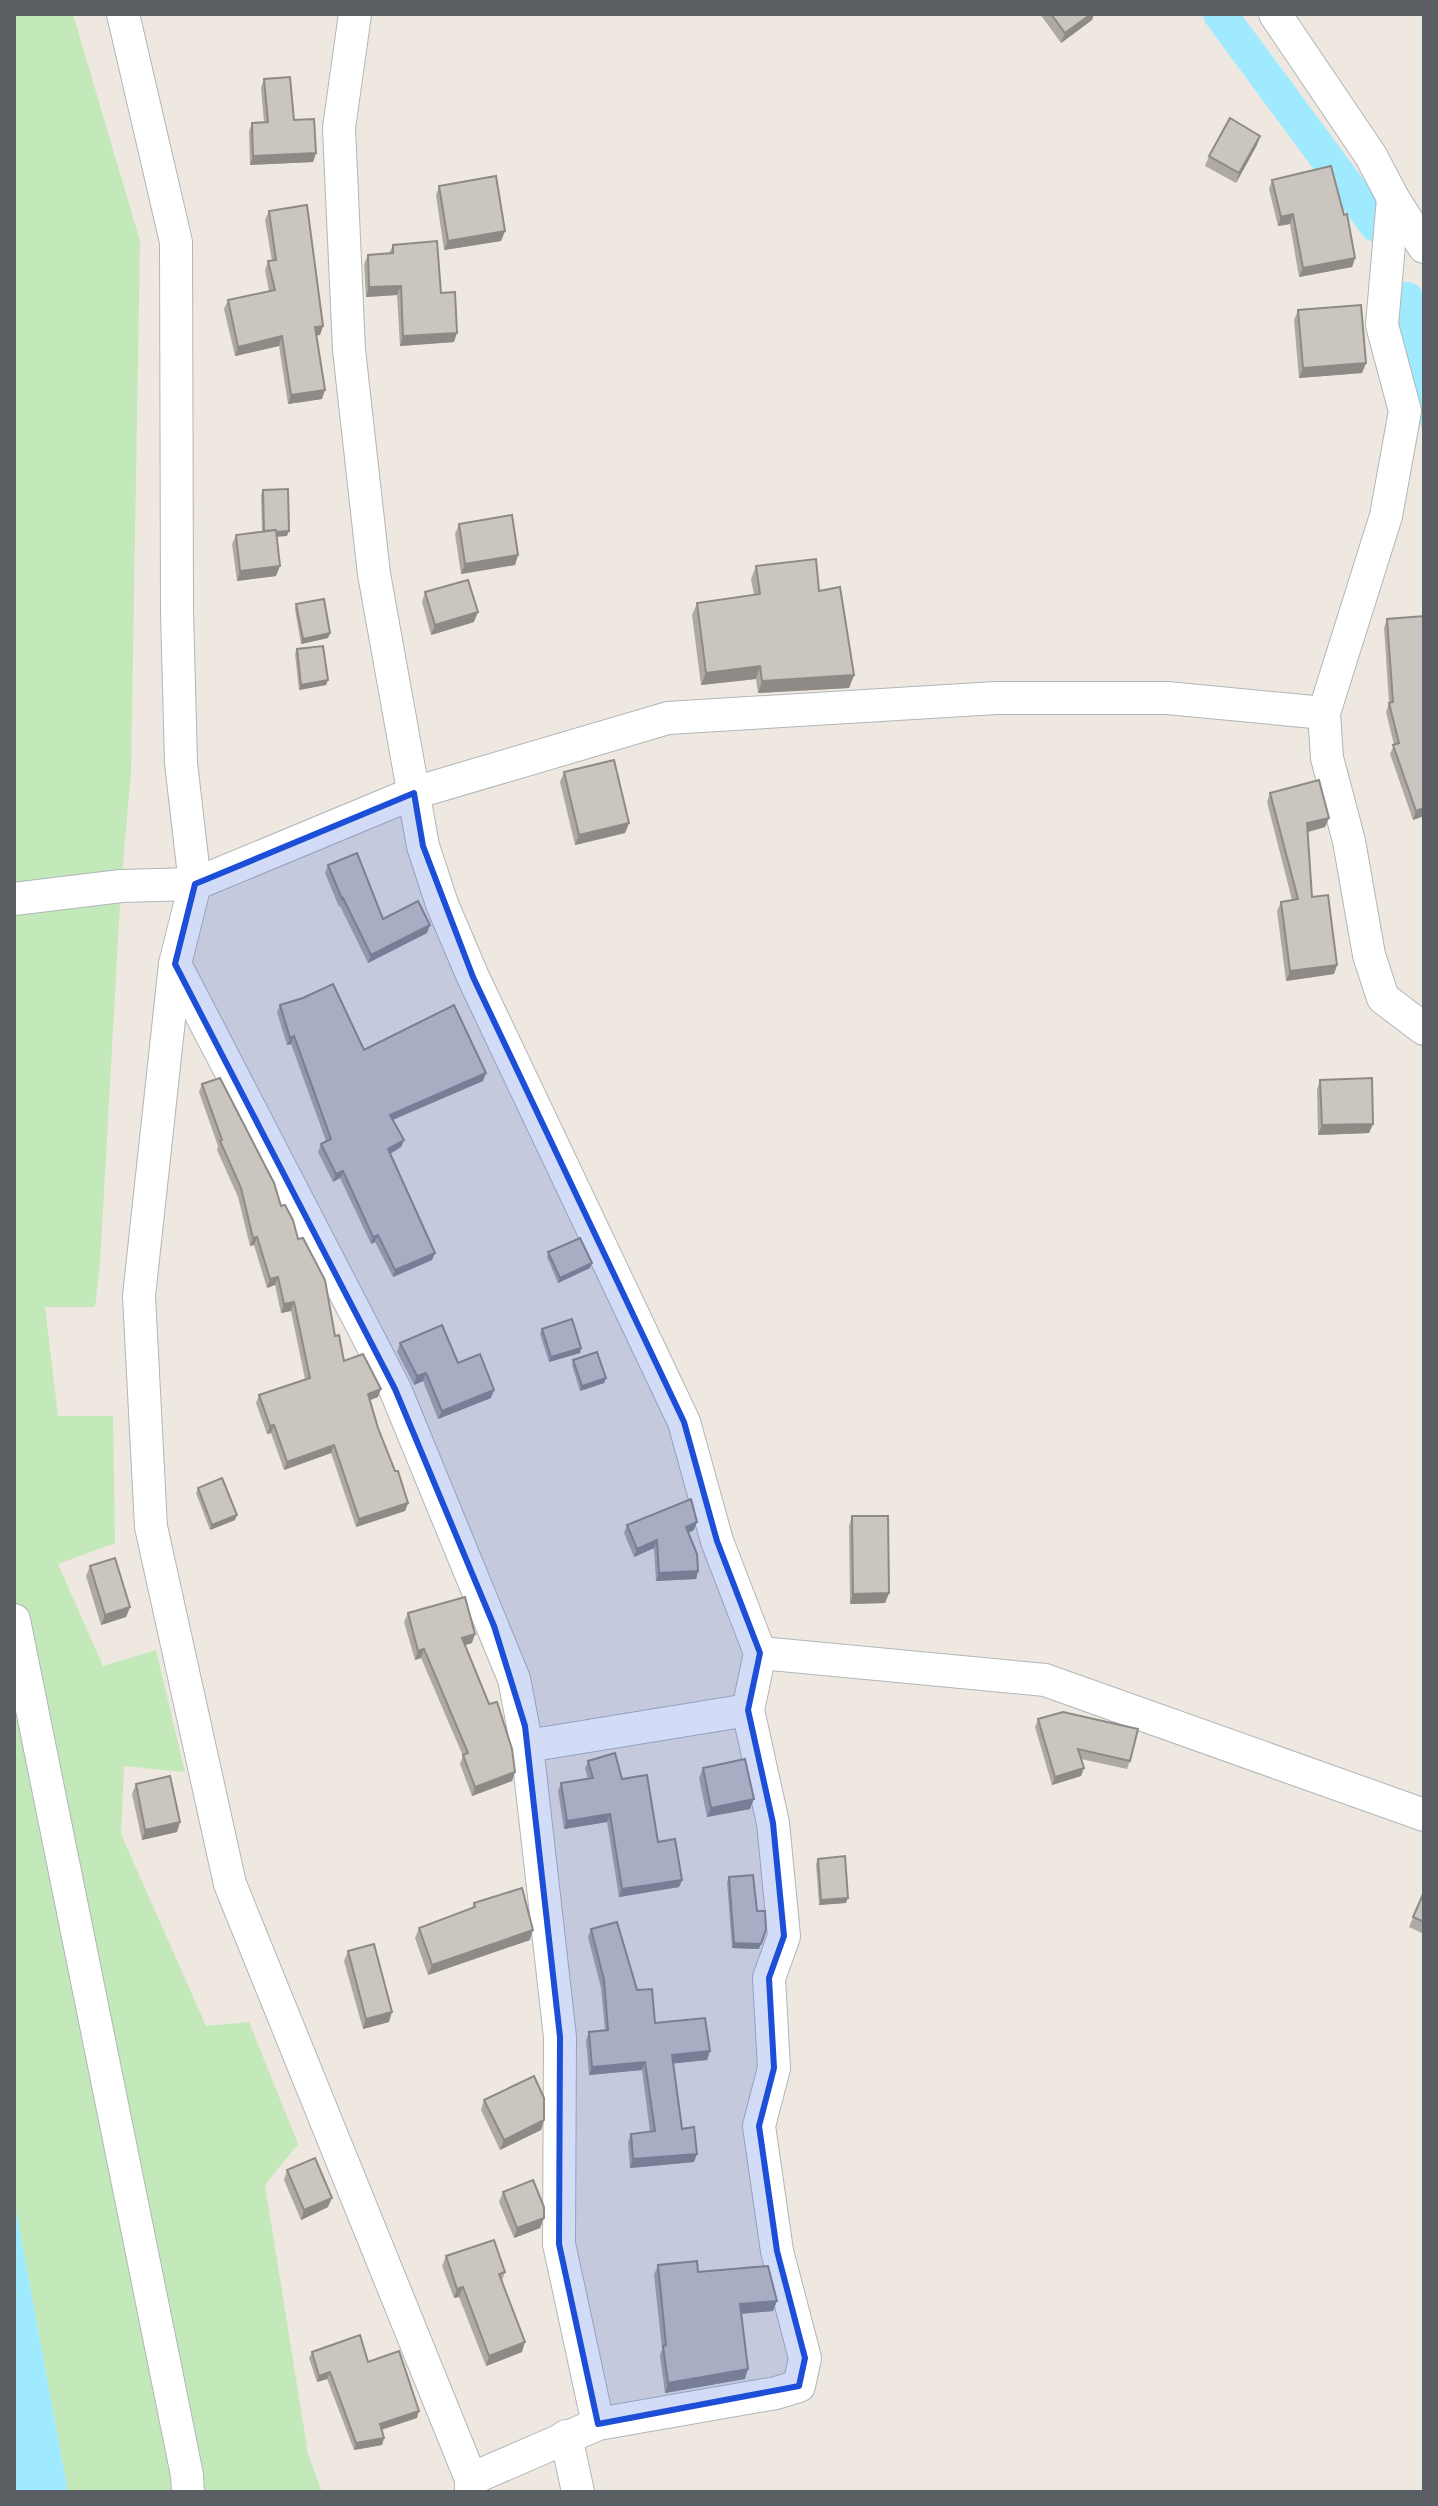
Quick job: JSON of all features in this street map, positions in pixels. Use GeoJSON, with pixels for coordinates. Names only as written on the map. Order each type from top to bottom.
{"type":"FeatureCollection","features":[{"type":"Feature","properties":{"kind":"street"},"geometry":{"type":"LineString","coordinates":[[123,14],[176,242],[177,611],[181,763],[195,884],[175,964],[139,1296],[151,1527],[230,1884],[471,2485],[566,2436],[598,2424],[776,2393],[799,2386],[805,2358],[777,2251],[759,2126],[774,2068],[769,1978],[784,1936],[773,1823],[748,1710],[760,1653],[717,1541],[684,1422],[467,963],[442,904],[423,846],[374,574],[349,350],[339,128],[355,14]]}},
{"type":"Feature","properties":{"kind":"street"},"geometry":{"type":"LineString","coordinates":[[1275,14],[1371,156],[1393,198],[1422,239]]}},
{"type":"Feature","properties":{"kind":"street"},"geometry":{"type":"LineString","coordinates":[[1393,198],[1382,325],[1405,411],[1386,516],[1324,713],[1327,758],[1349,841],[1369,955],[1383,998],[1424,1029]]}},
{"type":"Feature","properties":{"kind":"street"},"geometry":{"type":"LineString","coordinates":[[14,899],[121,886],[195,884],[414,793],[668,718],[996,698],[1167,698],[1324,713]]}},
{"type":"Feature","properties":{"kind":"street"},"geometry":{"type":"LineString","coordinates":[[175,964],[395,1389],[514,1679],[527,1746],[560,2037],[559,2244],[598,2424]]}},
{"type":"Feature","properties":{"kind":"street"},"geometry":{"type":"LineString","coordinates":[[14,1620],[188,2492]]}},
{"type":"Feature","properties":{"kind":"street"},"geometry":{"type":"LineString","coordinates":[[760,1653],[1045,1680],[1424,1815]]}},
{"type":"Feature","properties":{"kind":"street"},"geometry":{"type":"LineString","coordinates":[[527,1746],[748,1710]]}},
{"type":"Feature","properties":{"kind":"street"},"geometry":{"type":"LineString","coordinates":[[566,2436],[578,2492]]}},
{"type":"Feature","properties":{"kind":"highlighted area"},"geometry":{"type":"Polygon","coordinates":[[[414,793],[423,846],[473,977],[684,1422],[717,1541],[760,1653],[748,1710],[773,1823],[784,1936],[769,1978],[774,2068],[759,2126],[777,2251],[805,2358],[799,2386],[598,2424],[559,2244],[560,2037],[525,1726],[494,1626],[395,1389],[175,964],[195,884],[414,793]]]}},
{"type":"Feature","properties":{"kind":"green space"},"geometry":{"type":"Polygon","coordinates":[[[14,14],[73,14],[140,241],[131,772],[121,886],[100,1264],[95,1307],[45,1307],[58,1416],[113,1416],[115,1543],[58,1564],[103,1666],[156,1650],[185,1772],[124,1766],[121,1834],[206,2026],[249,2022],[298,2144],[265,2185],[308,2454],[322,2492],[68,2492],[14,2199],[14,14]]]}},
{"type":"Feature","properties":{"kind":"water"},"geometry":{"type":"Polygon","coordinates":[[[14,2199],[68,2492],[14,2492],[14,2199]]]}},
{"type":"Feature","properties":{"kind":"building"},"geometry":{"type":"Polygon","coordinates":[[[1051,14],[1091,14],[1065,33],[1051,14]]]}},
{"type":"Feature","properties":{"kind":"building"},"geometry":{"type":"Polygon","coordinates":[[[290,77],[294,120],[314,119],[316,153],[253,156],[252,123],[268,122],[264,79],[290,77]]]}},
{"type":"Feature","properties":{"kind":"building"},"geometry":{"type":"Polygon","coordinates":[[[1230,118],[1260,136],[1239,173],[1209,156],[1230,118]]]}},
{"type":"Feature","properties":{"kind":"building"},"geometry":{"type":"Polygon","coordinates":[[[1331,166],[1344,215],[1347,214],[1355,258],[1303,268],[1293,214],[1281,217],[1272,180],[1331,166]]]}},
{"type":"Feature","properties":{"kind":"building"},"geometry":{"type":"Polygon","coordinates":[[[496,176],[505,231],[448,241],[439,186],[496,176]]]}},
{"type":"Feature","properties":{"kind":"building"},"geometry":{"type":"Polygon","coordinates":[[[307,205],[323,326],[315,327],[325,390],[291,395],[282,336],[238,347],[228,300],[275,290],[268,261],[276,260],[269,211],[307,205]]]}},
{"type":"Feature","properties":{"kind":"building"},"geometry":{"type":"Polygon","coordinates":[[[437,241],[441,293],[455,292],[457,333],[403,336],[401,286],[369,287],[368,255],[393,253],[393,245],[437,241]]]}},
{"type":"Feature","properties":{"kind":"building"},"geometry":{"type":"Polygon","coordinates":[[[1361,305],[1366,363],[1303,368],[1298,310],[1361,305]]]}},
{"type":"Feature","properties":{"kind":"building"},"geometry":{"type":"Polygon","coordinates":[[[288,489],[289,531],[264,531],[263,490],[288,489]]]}},
{"type":"Feature","properties":{"kind":"building"},"geometry":{"type":"Polygon","coordinates":[[[512,515],[518,555],[465,564],[459,524],[512,515]]]}},
{"type":"Feature","properties":{"kind":"building"},"geometry":{"type":"Polygon","coordinates":[[[276,530],[280,566],[240,571],[236,535],[276,530]]]}},
{"type":"Feature","properties":{"kind":"building"},"geometry":{"type":"Polygon","coordinates":[[[816,559],[819,591],[840,587],[854,675],[762,681],[760,666],[706,673],[697,603],[760,594],[756,566],[816,559]]]}},
{"type":"Feature","properties":{"kind":"building"},"geometry":{"type":"Polygon","coordinates":[[[468,580],[478,612],[435,625],[425,592],[468,580]]]}},
{"type":"Feature","properties":{"kind":"building"},"geometry":{"type":"Polygon","coordinates":[[[324,599],[330,633],[303,639],[296,604],[324,599]]]}},
{"type":"Feature","properties":{"kind":"building"},"geometry":{"type":"Polygon","coordinates":[[[1424,616],[1424,808],[1416,811],[1393,745],[1399,743],[1389,703],[1393,702],[1387,619],[1424,616]]]}},
{"type":"Feature","properties":{"kind":"building"},"geometry":{"type":"Polygon","coordinates":[[[323,646],[328,680],[301,685],[297,649],[323,646]]]}},
{"type":"Feature","properties":{"kind":"building"},"geometry":{"type":"Polygon","coordinates":[[[614,760],[629,823],[579,835],[564,772],[614,760]]]}},
{"type":"Feature","properties":{"kind":"building"},"geometry":{"type":"Polygon","coordinates":[[[1319,780],[1329,818],[1307,823],[1312,897],[1328,895],[1337,965],[1290,971],[1281,902],[1298,899],[1270,793],[1319,780]]]}},
{"type":"Feature","properties":{"kind":"building"},"geometry":{"type":"Polygon","coordinates":[[[357,853],[383,919],[418,901],[430,925],[371,955],[328,865],[357,853]]]}},
{"type":"Feature","properties":{"kind":"building"},"geometry":{"type":"Polygon","coordinates":[[[333,984],[364,1050],[454,1005],[486,1073],[390,1115],[404,1140],[388,1149],[435,1253],[395,1270],[378,1235],[373,1237],[343,1171],[336,1174],[321,1144],[331,1139],[280,1005],[333,984]]]}},
{"type":"Feature","properties":{"kind":"building"},"geometry":{"type":"Polygon","coordinates":[[[220,1078],[274,1183],[281,1206],[285,1205],[293,1220],[298,1239],[303,1238],[325,1280],[335,1336],[339,1335],[344,1361],[363,1354],[381,1389],[368,1394],[408,1503],[359,1519],[334,1445],[287,1462],[274,1425],[270,1426],[259,1395],[310,1378],[294,1302],[284,1304],[278,1277],[270,1279],[257,1237],[253,1238],[241,1188],[220,1141],[202,1084],[220,1078]]]}},
{"type":"Feature","properties":{"kind":"building"},"geometry":{"type":"Polygon","coordinates":[[[1372,1078],[1373,1124],[1322,1125],[1320,1080],[1372,1078]]]}},
{"type":"Feature","properties":{"kind":"building"},"geometry":{"type":"Polygon","coordinates":[[[580,1238],[592,1263],[560,1278],[548,1252],[580,1238]]]}},
{"type":"Feature","properties":{"kind":"building"},"geometry":{"type":"Polygon","coordinates":[[[572,1319],[581,1348],[551,1357],[542,1329],[572,1319]]]}},
{"type":"Feature","properties":{"kind":"building"},"geometry":{"type":"Polygon","coordinates":[[[442,1325],[458,1363],[480,1354],[494,1390],[442,1411],[426,1373],[417,1376],[400,1343],[442,1325]]]}},
{"type":"Feature","properties":{"kind":"building"},"geometry":{"type":"Polygon","coordinates":[[[597,1352],[606,1378],[582,1386],[573,1360],[597,1352]]]}},
{"type":"Feature","properties":{"kind":"building"},"geometry":{"type":"Polygon","coordinates":[[[222,1478],[237,1515],[212,1525],[198,1488],[222,1478]]]}},
{"type":"Feature","properties":{"kind":"building"},"geometry":{"type":"Polygon","coordinates":[[[691,1499],[697,1522],[686,1527],[697,1554],[698,1571],[659,1573],[657,1540],[637,1549],[627,1525],[691,1499]]]}},
{"type":"Feature","properties":{"kind":"building"},"geometry":{"type":"Polygon","coordinates":[[[852,1516],[888,1516],[889,1593],[853,1594],[852,1516]]]}},
{"type":"Feature","properties":{"kind":"building"},"geometry":{"type":"Polygon","coordinates":[[[115,1558],[130,1607],[105,1615],[90,1566],[115,1558]]]}},
{"type":"Feature","properties":{"kind":"building"},"geometry":{"type":"Polygon","coordinates":[[[465,1597],[475,1634],[462,1638],[489,1704],[497,1702],[512,1749],[515,1772],[475,1787],[463,1755],[468,1753],[424,1649],[418,1651],[408,1613],[465,1597]]]}},
{"type":"Feature","properties":{"kind":"building"},"geometry":{"type":"Polygon","coordinates":[[[1063,1712],[1138,1729],[1130,1761],[1078,1749],[1084,1768],[1055,1777],[1038,1719],[1063,1712]]]}},
{"type":"Feature","properties":{"kind":"building"},"geometry":{"type":"Polygon","coordinates":[[[615,1753],[622,1779],[647,1775],[658,1842],[675,1839],[682,1880],[622,1889],[610,1814],[567,1821],[561,1783],[593,1778],[588,1761],[615,1753]]]}},
{"type":"Feature","properties":{"kind":"building"},"geometry":{"type":"Polygon","coordinates":[[[745,1759],[754,1799],[711,1808],[703,1768],[745,1759]]]}},
{"type":"Feature","properties":{"kind":"building"},"geometry":{"type":"Polygon","coordinates":[[[170,1776],[180,1822],[145,1830],[136,1784],[170,1776]]]}},
{"type":"Feature","properties":{"kind":"building"},"geometry":{"type":"Polygon","coordinates":[[[845,1856],[848,1898],[821,1900],[818,1859],[845,1856]]]}},
{"type":"Feature","properties":{"kind":"building"},"geometry":{"type":"Polygon","coordinates":[[[753,1875],[757,1911],[765,1911],[766,1929],[761,1944],[734,1943],[729,1877],[753,1875]]]}},
{"type":"Feature","properties":{"kind":"building"},"geometry":{"type":"Polygon","coordinates":[[[522,1888],[533,1930],[432,1965],[419,1928],[475,1907],[474,1903],[522,1888]]]}},
{"type":"Feature","properties":{"kind":"building"},"geometry":{"type":"Polygon","coordinates":[[[1424,1892],[1424,1922],[1413,1917],[1424,1892]]]}},
{"type":"Feature","properties":{"kind":"building"},"geometry":{"type":"Polygon","coordinates":[[[617,1922],[637,1990],[652,1989],[655,2023],[705,2018],[710,2051],[672,2055],[682,2129],[694,2127],[697,2154],[633,2159],[631,2134],[655,2131],[645,2062],[592,2067],[589,2032],[608,2030],[604,1980],[591,1929],[617,1922]]]}},
{"type":"Feature","properties":{"kind":"building"},"geometry":{"type":"Polygon","coordinates":[[[374,1944],[392,2012],[366,2019],[348,1951],[374,1944]]]}},
{"type":"Feature","properties":{"kind":"building"},"geometry":{"type":"Polygon","coordinates":[[[534,2076],[544,2098],[544,2120],[504,2140],[484,2100],[534,2076]]]}},
{"type":"Feature","properties":{"kind":"building"},"geometry":{"type":"Polygon","coordinates":[[[315,2158],[332,2198],[304,2210],[287,2170],[315,2158]]]}},
{"type":"Feature","properties":{"kind":"building"},"geometry":{"type":"Polygon","coordinates":[[[533,2180],[544,2207],[544,2218],[517,2228],[503,2192],[533,2180]]]}},
{"type":"Feature","properties":{"kind":"building"},"geometry":{"type":"Polygon","coordinates":[[[494,2240],[505,2272],[499,2274],[525,2342],[489,2356],[463,2287],[457,2289],[446,2256],[494,2240]]]}},
{"type":"Feature","properties":{"kind":"building"},"geometry":{"type":"Polygon","coordinates":[[[697,2261],[698,2272],[768,2266],[777,2301],[740,2304],[748,2369],[668,2383],[658,2265],[697,2261]]]}},
{"type":"Feature","properties":{"kind":"building"},"geometry":{"type":"Polygon","coordinates":[[[360,2335],[368,2362],[399,2351],[419,2411],[380,2424],[384,2438],[356,2443],[330,2372],[319,2376],[312,2352],[360,2335]]]}},
{"type":"Feature","properties":{"kind":"waterway"},"geometry":{"type":"LineString","coordinates":[[1220,14],[1376,225]]}},
{"type":"Feature","properties":{"kind":"waterway"},"geometry":{"type":"LineString","coordinates":[[1407,299],[1411,311],[1421,408]]}}]}
